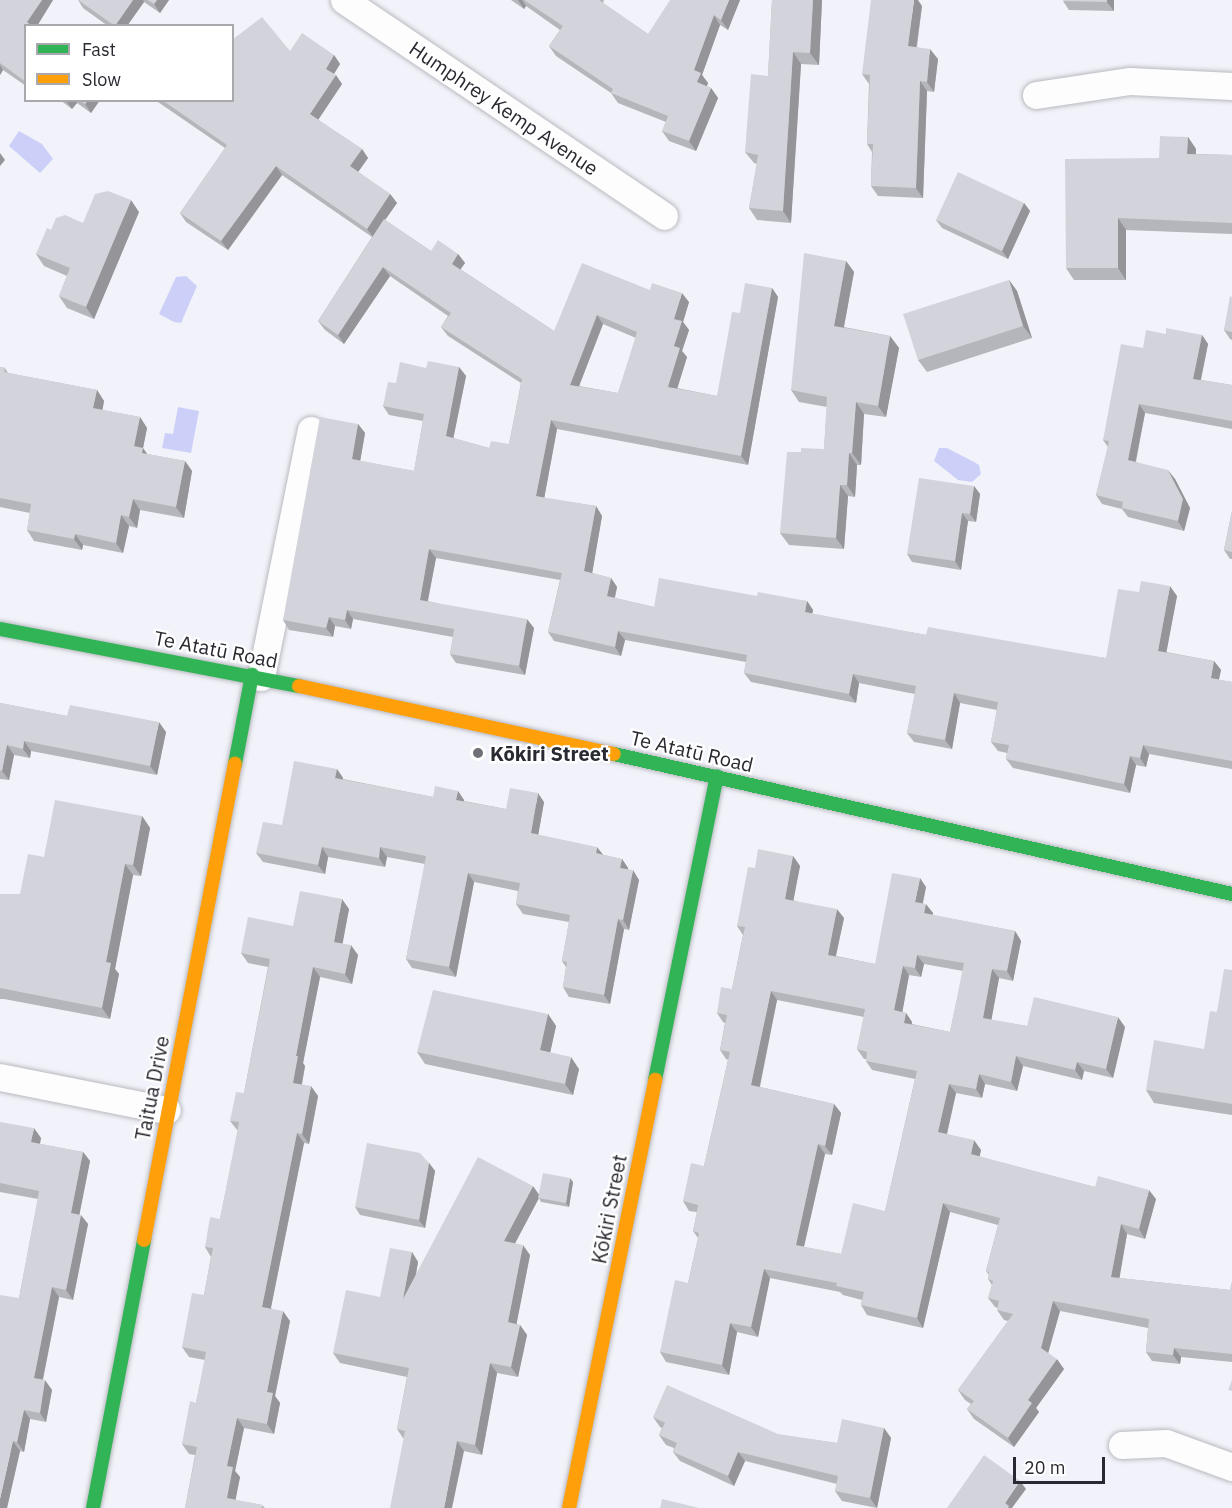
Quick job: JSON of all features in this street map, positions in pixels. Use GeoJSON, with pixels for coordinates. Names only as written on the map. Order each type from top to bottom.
{"type":"FeatureCollection","features":[{"type":"Feature","properties":{"kind":"street","name":"Humphrey Kemp Avenue"},"geometry":{"type":"LineString","coordinates":[[344,0],[664,216]]}},
{"type":"Feature","properties":{"kind":"street"},"geometry":{"type":"LineString","coordinates":[[1036,95],[1130,81],[1232,86]]}},
{"type":"Feature","properties":{"kind":"street"},"geometry":{"type":"LineString","coordinates":[[256,676],[311,430]]}},
{"type":"Feature","properties":{"kind":"street","name":"Te Atatū Road"},"geometry":{"type":"LineString","coordinates":[[0,629],[378,700],[1232,894]]}},
{"type":"Feature","properties":{"kind":"street","name":"Taitua Drive"},"geometry":{"type":"LineString","coordinates":[[93,1508],[167,1110],[256,676]]}},
{"type":"Feature","properties":{"kind":"street","name":"Kōkiri Street"},"geometry":{"type":"LineString","coordinates":[[569,1508],[717,776]]}},
{"type":"Feature","properties":{"kind":"street"},"geometry":{"type":"LineString","coordinates":[[0,1077],[167,1110]]}},
{"type":"Feature","properties":{"kind":"street"},"geometry":{"type":"LineString","coordinates":[[1122,1445],[1167,1443],[1232,1467]]}},
{"type":"Feature","properties":{"kind":"water"},"geometry":{"type":"Polygon","coordinates":[[[19,131],[42,144],[53,159],[40,173],[9,146],[19,131]]]}},
{"type":"Feature","properties":{"kind":"water"},"geometry":{"type":"Polygon","coordinates":[[[186,276],[197,286],[181,323],[174,322],[159,314],[176,277],[186,276]]]}},
{"type":"Feature","properties":{"kind":"water"},"geometry":{"type":"Polygon","coordinates":[[[178,407],[199,411],[191,453],[162,448],[165,433],[173,434],[178,407]]]}},
{"type":"Feature","properties":{"kind":"water"},"geometry":{"type":"Polygon","coordinates":[[[939,448],[947,448],[979,465],[981,474],[972,482],[958,480],[934,461],[939,448]]]}},
{"type":"Feature","properties":{"kind":"building"},"geometry":{"type":"Polygon","coordinates":[[[0,0],[42,0],[27,22],[30,24],[24,24],[24,81],[0,63],[0,0]]]}},
{"type":"Feature","properties":{"kind":"building"},"geometry":{"type":"Polygon","coordinates":[[[78,0],[133,0],[116,24],[112,24],[78,0]]]}},
{"type":"Feature","properties":{"kind":"building"},"geometry":{"type":"Polygon","coordinates":[[[524,0],[599,0],[648,34],[670,0],[729,0],[721,20],[714,15],[694,70],[701,73],[697,82],[711,88],[689,141],[662,131],[668,116],[611,93],[613,89],[549,46],[563,26],[524,0]]]}},
{"type":"Feature","properties":{"kind":"building"},"geometry":{"type":"Polygon","coordinates":[[[772,0],[813,0],[810,53],[793,52],[783,211],[749,208],[758,155],[745,152],[751,74],[768,76],[772,0]]]}},
{"type":"Feature","properties":{"kind":"building"},"geometry":{"type":"Polygon","coordinates":[[[871,0],[914,0],[908,46],[930,49],[927,82],[920,81],[916,188],[871,186],[873,144],[867,144],[870,75],[862,74],[871,0]]]}},
{"type":"Feature","properties":{"kind":"building"},"geometry":{"type":"Polygon","coordinates":[[[1107,0],[1107,2],[1063,1],[1107,0]]]}},
{"type":"Feature","properties":{"kind":"building"},"geometry":{"type":"Polygon","coordinates":[[[262,17],[290,51],[302,33],[334,55],[326,69],[336,75],[310,114],[362,149],[350,166],[390,194],[367,229],[276,166],[221,241],[180,213],[227,145],[165,102],[234,102],[234,38],[262,17]]]}},
{"type":"Feature","properties":{"kind":"building"},"geometry":{"type":"Polygon","coordinates":[[[1160,136],[1188,137],[1187,154],[1232,155],[1232,223],[1118,218],[1118,268],[1066,268],[1065,159],[1159,158],[1160,136]]]}},
{"type":"Feature","properties":{"kind":"building"},"geometry":{"type":"Polygon","coordinates":[[[958,172],[1024,203],[1002,251],[936,220],[958,172]]]}},
{"type":"Feature","properties":{"kind":"building"},"geometry":{"type":"Polygon","coordinates":[[[108,191],[131,200],[86,307],[59,296],[70,268],[36,254],[47,228],[51,230],[56,218],[65,215],[83,223],[95,194],[108,191]]]}},
{"type":"Feature","properties":{"kind":"building"},"geometry":{"type":"Polygon","coordinates":[[[384,219],[431,251],[438,240],[458,254],[452,264],[554,331],[582,263],[650,290],[652,283],[682,293],[674,319],[682,321],[674,346],[680,348],[668,387],[717,396],[732,312],[740,313],[745,283],[772,288],[741,456],[551,420],[536,496],[596,506],[584,571],[611,578],[607,596],[654,607],[659,578],[757,596],[758,592],[807,601],[805,612],[926,635],[928,627],[1106,658],[1118,589],[1139,592],[1141,581],[1170,586],[1158,651],[1214,661],[1211,678],[1232,682],[1232,761],[1143,745],[1140,758],[1130,756],[1124,784],[1006,759],[1009,745],[991,742],[998,702],[954,693],[945,740],[907,733],[916,686],[853,674],[849,694],[744,673],[747,655],[618,631],[615,647],[548,632],[562,573],[429,549],[420,600],[527,619],[519,666],[450,654],[454,629],[347,610],[345,620],[329,617],[326,628],[283,620],[320,417],[358,424],[352,459],[414,471],[424,414],[383,406],[388,382],[396,383],[400,362],[426,368],[428,361],[459,367],[446,436],[489,448],[491,441],[509,444],[522,379],[441,327],[451,313],[383,267],[338,335],[318,321],[384,219]],[[597,315],[570,385],[618,393],[637,332],[597,315]]]}},
{"type":"Feature","properties":{"kind":"building"},"geometry":{"type":"Polygon","coordinates":[[[804,253],[846,261],[834,326],[890,336],[878,406],[856,402],[847,485],[840,485],[836,538],[780,533],[787,452],[801,452],[801,448],[824,449],[827,397],[791,390],[804,253]]]}},
{"type":"Feature","properties":{"kind":"building"},"geometry":{"type":"Polygon","coordinates":[[[1009,280],[1023,326],[918,360],[903,314],[1009,280]]]}},
{"type":"Feature","properties":{"kind":"building"},"geometry":{"type":"Polygon","coordinates":[[[1230,296],[1232,297],[1232,332],[1224,330],[1230,296]]]}},
{"type":"Feature","properties":{"kind":"building"},"geometry":{"type":"Polygon","coordinates":[[[1166,328],[1202,335],[1193,379],[1232,385],[1232,421],[1139,404],[1128,460],[1168,470],[1183,499],[1178,521],[1122,508],[1123,502],[1096,495],[1109,441],[1103,440],[1121,344],[1143,348],[1146,330],[1166,334],[1166,328]]]}},
{"type":"Feature","properties":{"kind":"building"},"geometry":{"type":"Polygon","coordinates":[[[0,367],[5,368],[4,372],[97,390],[93,408],[140,417],[134,446],[143,448],[142,453],[185,461],[176,507],[133,499],[129,517],[121,515],[116,543],[75,534],[74,539],[27,530],[31,504],[0,498],[0,367]]]}},
{"type":"Feature","properties":{"kind":"building"},"geometry":{"type":"Polygon","coordinates":[[[919,478],[974,486],[970,514],[962,513],[955,561],[907,554],[919,478]]]}},
{"type":"Feature","properties":{"kind":"building"},"geometry":{"type":"Polygon","coordinates":[[[1232,511],[1232,552],[1224,550],[1232,511]]]}},
{"type":"Feature","properties":{"kind":"building"},"geometry":{"type":"Polygon","coordinates":[[[0,703],[67,716],[70,705],[159,722],[150,766],[24,741],[23,749],[7,745],[2,771],[0,770],[0,703]]]}},
{"type":"Feature","properties":{"kind":"building"},"geometry":{"type":"Polygon","coordinates":[[[294,761],[337,769],[335,778],[433,797],[435,786],[458,791],[456,800],[506,809],[510,788],[538,793],[531,833],[597,847],[596,853],[622,859],[620,868],[633,870],[623,920],[618,919],[604,995],[563,987],[567,962],[562,961],[570,915],[516,904],[520,883],[468,873],[449,967],[406,959],[426,856],[380,847],[379,858],[322,847],[318,865],[256,853],[263,822],[282,825],[294,761]]]}},
{"type":"Feature","properties":{"kind":"building"},"geometry":{"type":"Polygon","coordinates":[[[55,800],[142,816],[133,865],[125,864],[106,962],[111,963],[102,1008],[0,988],[0,894],[20,894],[28,854],[44,857],[55,800]]]}},
{"type":"Feature","properties":{"kind":"building"},"geometry":{"type":"Polygon","coordinates":[[[758,849],[793,856],[785,899],[837,909],[828,955],[875,964],[892,873],[920,878],[915,902],[926,904],[924,913],[1015,931],[1007,971],[992,969],[983,1018],[1027,1026],[1034,997],[1118,1017],[1106,1069],[1077,1062],[1075,1070],[1016,1056],[1011,1082],[979,1074],[976,1089],[949,1084],[938,1132],[974,1140],[971,1154],[1095,1187],[1098,1176],[1149,1190],[1139,1229],[1121,1224],[1111,1277],[1230,1290],[1232,1282],[1232,1354],[1174,1348],[1173,1355],[1146,1352],[1149,1319],[1053,1301],[1041,1348],[1057,1359],[1028,1400],[1032,1403],[1008,1438],[967,1409],[974,1401],[958,1390],[1013,1314],[997,1310],[999,1301],[988,1298],[993,1281],[988,1279],[989,1272],[986,1271],[1000,1218],[943,1203],[917,1318],[861,1305],[864,1292],[836,1286],[837,1283],[764,1269],[751,1327],[730,1323],[722,1365],[660,1352],[675,1280],[688,1283],[699,1233],[693,1231],[698,1205],[683,1201],[691,1163],[704,1166],[730,1052],[720,1050],[727,1015],[717,1013],[721,987],[732,989],[745,927],[737,926],[748,867],[755,868],[758,849]],[[917,955],[915,968],[903,966],[894,1010],[906,1013],[904,1023],[950,1032],[964,963],[917,955]],[[771,991],[751,1085],[834,1104],[825,1146],[818,1144],[796,1245],[841,1254],[853,1203],[885,1211],[917,1071],[866,1061],[867,1052],[857,1049],[865,1009],[771,991]]]}},
{"type":"Feature","properties":{"kind":"building"},"geometry":{"type":"Polygon","coordinates":[[[300,891],[342,899],[334,942],[351,945],[345,974],[313,967],[293,1083],[311,1086],[302,1134],[297,1133],[262,1307],[283,1311],[267,1392],[273,1393],[267,1424],[237,1418],[227,1466],[233,1467],[227,1498],[262,1505],[262,1508],[185,1508],[197,1447],[182,1444],[190,1401],[196,1403],[206,1352],[182,1347],[192,1293],[204,1295],[213,1248],[205,1247],[210,1217],[220,1219],[239,1122],[230,1121],[236,1092],[244,1093],[270,959],[241,953],[248,917],[293,926],[300,891]]]}},
{"type":"Feature","properties":{"kind":"building"},"geometry":{"type":"Polygon","coordinates":[[[1224,969],[1232,970],[1232,1104],[1146,1090],[1154,1040],[1204,1049],[1210,1011],[1217,1012],[1224,969]]]}},
{"type":"Feature","properties":{"kind":"building"},"geometry":{"type":"Polygon","coordinates":[[[433,990],[548,1014],[540,1050],[571,1057],[565,1084],[417,1052],[433,990]]]}},
{"type":"Feature","properties":{"kind":"building"},"geometry":{"type":"Polygon","coordinates":[[[0,1122],[34,1128],[31,1142],[83,1152],[71,1213],[81,1215],[66,1290],[52,1287],[34,1378],[45,1380],[40,1413],[24,1410],[17,1442],[13,1441],[0,1499],[0,1295],[19,1298],[39,1191],[0,1183],[0,1122]]]}},
{"type":"Feature","properties":{"kind":"building"},"geometry":{"type":"Polygon","coordinates":[[[367,1143],[420,1153],[429,1163],[419,1220],[355,1207],[367,1143]]]}},
{"type":"Feature","properties":{"kind":"building"},"geometry":{"type":"Polygon","coordinates":[[[478,1157],[533,1186],[504,1241],[523,1245],[508,1322],[520,1325],[511,1367],[490,1363],[475,1445],[457,1441],[444,1508],[390,1508],[405,1431],[397,1429],[409,1368],[333,1353],[346,1290],[380,1297],[390,1248],[412,1252],[403,1299],[478,1157]]]}},
{"type":"Feature","properties":{"kind":"building"},"geometry":{"type":"Polygon","coordinates":[[[543,1173],[570,1178],[566,1203],[538,1198],[543,1173]]]}},
{"type":"Feature","properties":{"kind":"building"},"geometry":{"type":"Polygon","coordinates":[[[667,1385],[778,1434],[837,1443],[842,1419],[884,1428],[870,1498],[835,1491],[838,1476],[738,1452],[728,1476],[673,1452],[677,1443],[659,1435],[665,1423],[653,1417],[667,1385]]]}},
{"type":"Feature","properties":{"kind":"building"},"geometry":{"type":"Polygon","coordinates":[[[984,1455],[1020,1481],[1005,1503],[1009,1506],[1008,1508],[947,1508],[984,1455]]]}},
{"type":"Feature","properties":{"kind":"building"},"geometry":{"type":"Polygon","coordinates":[[[662,1499],[699,1508],[660,1508],[662,1499]]]}},
{"type":"Feature","properties":{"kind":"traffic: fast"},"geometry":{"type":"LineString","coordinates":[[0,629],[299,686]]}},
{"type":"Feature","properties":{"kind":"traffic: fast"},"geometry":{"type":"LineString","coordinates":[[235,764],[252,675]]}},
{"type":"Feature","properties":{"kind":"traffic: fast"},"geometry":{"type":"LineString","coordinates":[[614,754],[1232,894]]}},
{"type":"Feature","properties":{"kind":"traffic: fast"},"geometry":{"type":"LineString","coordinates":[[655,1080],[717,776]]}},
{"type":"Feature","properties":{"kind":"traffic: fast"},"geometry":{"type":"LineString","coordinates":[[93,1508],[144,1240]]}},
{"type":"Feature","properties":{"kind":"traffic: slow"},"geometry":{"type":"LineString","coordinates":[[299,686],[614,754]]}},
{"type":"Feature","properties":{"kind":"traffic: slow"},"geometry":{"type":"LineString","coordinates":[[144,1240],[235,764]]}},
{"type":"Feature","properties":{"kind":"traffic: slow"},"geometry":{"type":"LineString","coordinates":[[569,1508],[655,1080]]}},
{"type":"Feature","properties":{"kind":"place","name":"Kōkiri Street"},"geometry":{"type":"Point","coordinates":[478,753]}}]}
